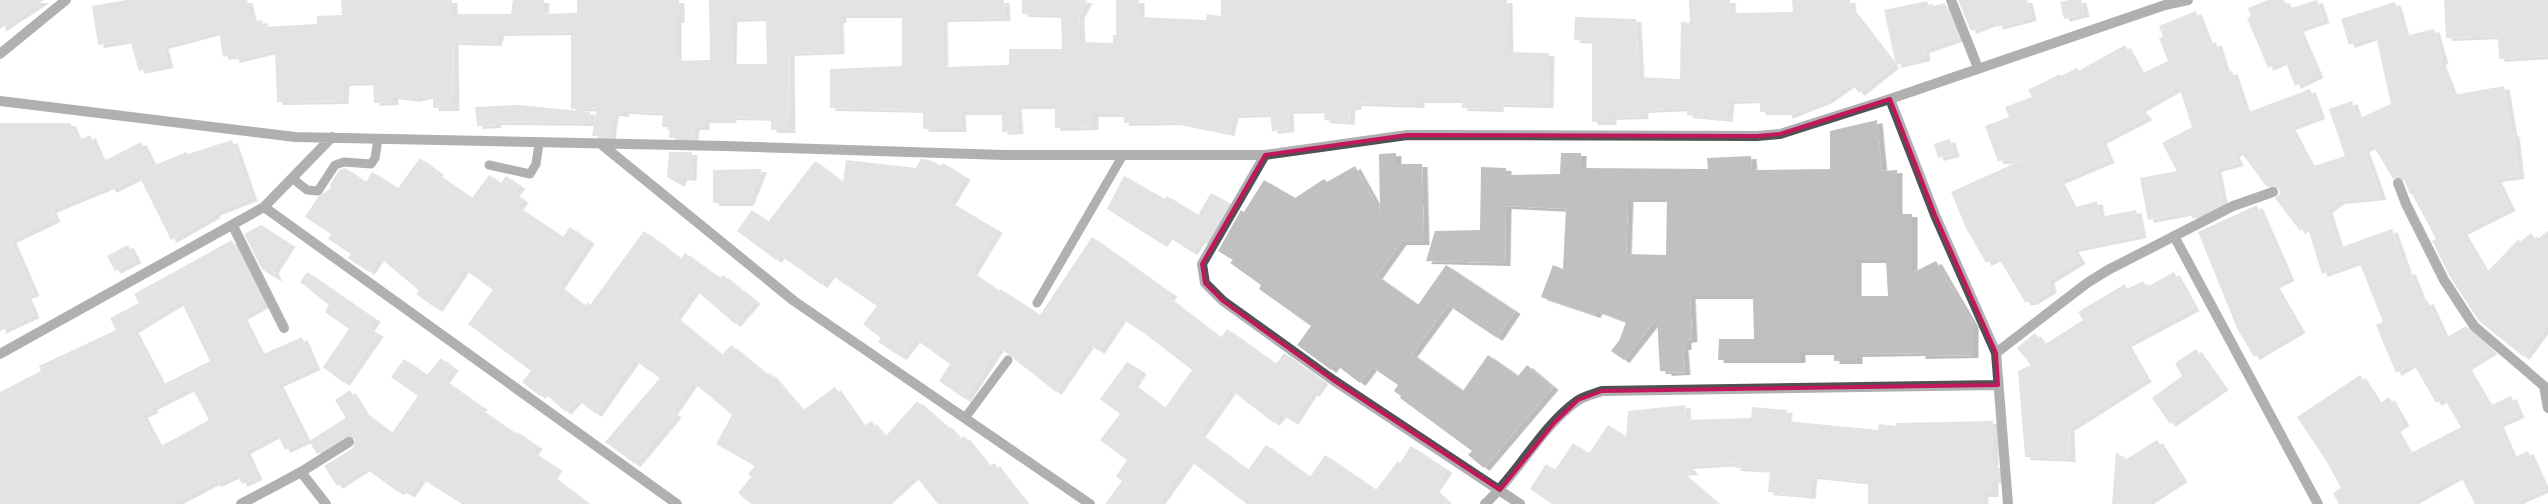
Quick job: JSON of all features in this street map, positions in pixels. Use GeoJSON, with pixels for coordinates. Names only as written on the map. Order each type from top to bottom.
{"type":"FeatureCollection","features":[{"type":"Feature","properties":{"kind":"street"},"geometry":{"type":"LineString","coordinates":[[0,54],[66,0]]}},
{"type":"Feature","properties":{"kind":"street"},"geometry":{"type":"LineString","coordinates":[[1951,0],[1978,68]]}},
{"type":"Feature","properties":{"kind":"street"},"geometry":{"type":"LineString","coordinates":[[0,101],[295,137],[724,146],[1004,155],[1265,155],[1407,135],[1757,136],[1780,134],[1890,99],[2166,5],[2188,0]]}},
{"type":"Feature","properties":{"kind":"street"},"geometry":{"type":"LineString","coordinates":[[1890,99],[1934,215],[1996,353],[2008,504]]}},
{"type":"Feature","properties":{"kind":"street"},"geometry":{"type":"LineString","coordinates":[[0,354],[264,208],[332,138]]}},
{"type":"Feature","properties":{"kind":"street"},"geometry":{"type":"LineString","coordinates":[[601,144],[794,301],[1090,504]]}},
{"type":"Feature","properties":{"kind":"street"},"geometry":{"type":"LineString","coordinates":[[1265,155],[1202,264],[1205,284],[1223,301],[1333,380],[1520,504]]}},
{"type":"Feature","properties":{"kind":"street"},"geometry":{"type":"LineString","coordinates":[[2398,183],[2406,204],[2444,280],[2474,326],[2546,385],[2548,408]]}},
{"type":"Feature","properties":{"kind":"street"},"geometry":{"type":"LineString","coordinates":[[1996,353],[2087,283],[2233,206],[2274,192]]}},
{"type":"Feature","properties":{"kind":"street"},"geometry":{"type":"LineString","coordinates":[[264,208],[677,504]]}},
{"type":"Feature","properties":{"kind":"street"},"geometry":{"type":"LineString","coordinates":[[233,226],[284,328]]}},
{"type":"Feature","properties":{"kind":"street"},"geometry":{"type":"LineString","coordinates":[[2174,236],[2318,504]]}},
{"type":"Feature","properties":{"kind":"street"},"geometry":{"type":"LineString","coordinates":[[1485,504],[1500,490],[1554,422],[1578,400],[1602,392],[1998,385]]}},
{"type":"Feature","properties":{"kind":"street"},"geometry":{"type":"LineString","coordinates":[[242,504],[301,472],[349,442]]}},
{"type":"Feature","properties":{"kind":"street"},"geometry":{"type":"LineString","coordinates":[[301,472],[326,504]]}},
{"type":"Feature","properties":{"kind":"lane"},"geometry":{"type":"LineString","coordinates":[[292,178],[307,190],[318,191],[334,165],[344,162],[371,164],[378,138]]}},
{"type":"Feature","properties":{"kind":"lane"},"geometry":{"type":"LineString","coordinates":[[489,165],[530,174],[536,164],[539,143]]}},
{"type":"Feature","properties":{"kind":"lane"},"geometry":{"type":"LineString","coordinates":[[1037,303],[1123,155]]}},
{"type":"Feature","properties":{"kind":"lane"},"geometry":{"type":"LineString","coordinates":[[965,418],[1008,360]]}},
{"type":"Feature","properties":{"kind":"highlighted area"},"geometry":{"type":"Polygon","coordinates":[[[1890,99],[1935,215],[1996,353],[1998,385],[1602,391],[1578,400],[1554,423],[1500,490],[1333,380],[1223,301],[1205,283],[1202,264],[1265,155],[1407,135],[1757,136],[1780,134],[1890,99]]]}},
{"type":"Feature","properties":{"kind":"building"},"geometry":{"type":"Polygon","coordinates":[[[0,0],[44,0],[0,29],[0,0]]]}},
{"type":"Feature","properties":{"kind":"building"},"geometry":{"type":"Polygon","coordinates":[[[126,0],[247,0],[252,22],[262,20],[263,27],[317,24],[317,16],[342,15],[341,0],[452,0],[452,14],[511,14],[513,0],[544,0],[543,14],[577,13],[577,0],[679,0],[679,20],[676,20],[676,61],[710,60],[709,0],[1004,0],[1005,18],[942,19],[943,67],[1009,65],[1009,49],[1062,49],[1061,15],[1022,14],[1022,0],[1087,0],[1079,16],[1080,42],[1113,43],[1113,35],[1116,35],[1116,0],[1139,0],[1139,17],[1206,20],[1207,14],[1221,16],[1221,0],[1507,0],[1508,52],[1549,53],[1548,105],[1498,104],[1498,109],[1462,108],[1462,100],[1419,100],[1419,105],[1356,103],[1356,107],[1350,107],[1349,122],[1324,120],[1325,110],[1288,111],[1289,129],[1272,131],[1270,114],[1233,115],[1229,133],[1175,122],[1124,123],[1123,114],[1093,114],[1093,127],[1055,128],[1055,106],[1016,106],[1018,131],[1002,132],[1002,112],[960,112],[961,129],[923,129],[923,110],[830,108],[830,69],[902,66],[902,15],[841,15],[841,20],[838,20],[839,51],[789,53],[790,130],[771,130],[771,118],[731,117],[731,120],[704,120],[704,127],[694,127],[693,138],[669,138],[670,127],[662,127],[663,113],[624,111],[623,114],[613,113],[610,137],[592,136],[597,108],[571,109],[571,32],[499,33],[496,43],[453,42],[454,108],[433,108],[433,94],[414,99],[393,96],[393,102],[374,103],[373,82],[344,83],[343,101],[277,102],[275,50],[234,60],[233,55],[223,57],[219,31],[163,46],[168,65],[139,71],[130,40],[98,45],[92,6],[126,0]],[[766,18],[732,19],[731,64],[767,64],[766,18]]]}},
{"type":"Feature","properties":{"kind":"building"},"geometry":{"type":"Polygon","coordinates":[[[1689,0],[1730,0],[1731,13],[1793,12],[1792,0],[1850,0],[1851,9],[1894,65],[1859,93],[1851,83],[1827,100],[1787,116],[1786,112],[1760,112],[1760,100],[1729,101],[1727,119],[1687,115],[1687,108],[1643,110],[1643,116],[1611,117],[1611,122],[1592,122],[1592,41],[1574,40],[1575,17],[1636,19],[1639,77],[1680,79],[1681,22],[1690,23],[1689,0]]]}},
{"type":"Feature","properties":{"kind":"building"},"geometry":{"type":"Polygon","coordinates":[[[1958,0],[2027,0],[2031,18],[1997,27],[1996,21],[1971,31],[1958,0]]]}},
{"type":"Feature","properties":{"kind":"building"},"geometry":{"type":"Polygon","coordinates":[[[2081,0],[2084,14],[2064,19],[2060,2],[2081,0]]]}},
{"type":"Feature","properties":{"kind":"building"},"geometry":{"type":"Polygon","coordinates":[[[2268,0],[2284,0],[2288,9],[2317,0],[2324,20],[2298,29],[2318,75],[2295,86],[2285,60],[2268,68],[2247,18],[2251,16],[2248,8],[2268,0]]]}},
{"type":"Feature","properties":{"kind":"building"},"geometry":{"type":"Polygon","coordinates":[[[2444,0],[2548,0],[2548,56],[2499,59],[2498,36],[2446,38],[2444,0]]]}},
{"type":"Feature","properties":{"kind":"building"},"geometry":{"type":"Polygon","coordinates":[[[1927,1],[1929,7],[1945,3],[1959,38],[1924,50],[1925,58],[1896,65],[1884,10],[1927,1]]]}},
{"type":"Feature","properties":{"kind":"building"},"geometry":{"type":"Polygon","coordinates":[[[2395,2],[2405,36],[2434,29],[2443,61],[2440,62],[2453,95],[2504,86],[2512,134],[2514,133],[2519,176],[2496,179],[2510,208],[2462,232],[2486,273],[2519,239],[2520,242],[2531,233],[2536,240],[2548,231],[2548,324],[2524,357],[2479,321],[2450,277],[2432,241],[2436,239],[2404,180],[2399,176],[2393,179],[2373,145],[2364,149],[2381,197],[2339,201],[2327,210],[2339,248],[2392,229],[2407,272],[2410,271],[2423,303],[2428,301],[2445,338],[2466,326],[2492,351],[2466,367],[2489,406],[2511,396],[2519,415],[2498,424],[2513,458],[2528,451],[2545,489],[2511,504],[2475,504],[2460,475],[2408,504],[2339,504],[2333,493],[2341,488],[2327,462],[2297,417],[2360,375],[2379,404],[2389,397],[2404,423],[2395,429],[2409,454],[2461,427],[2444,398],[2436,403],[2413,363],[2396,373],[2376,325],[2383,322],[2359,261],[2322,274],[2307,225],[2300,231],[2275,198],[2280,194],[2278,187],[2274,185],[2267,187],[2240,151],[2234,154],[2238,163],[2216,169],[2223,204],[2193,219],[2190,212],[2148,220],[2140,178],[2177,171],[2162,143],[2192,127],[2179,87],[2140,109],[2147,117],[2101,141],[2109,160],[2059,181],[2073,208],[2097,201],[2100,217],[2136,210],[2141,235],[2073,249],[2080,261],[2049,280],[2051,290],[2031,302],[2025,302],[1998,257],[1986,263],[1966,228],[1951,192],[2022,160],[1998,161],[1985,126],[2009,117],[2005,107],[2032,97],[2028,90],[2060,74],[2061,76],[2077,68],[2078,71],[2125,45],[2141,74],[2168,61],[2159,38],[2163,37],[2159,26],[2196,11],[2209,45],[2216,42],[2226,73],[2232,71],[2246,113],[2310,89],[2320,116],[2290,127],[2311,167],[2345,156],[2329,109],[2352,101],[2358,119],[2391,104],[2376,36],[2349,45],[2341,19],[2395,2]]]}},
{"type":"Feature","properties":{"kind":"building"},"geometry":{"type":"Polygon","coordinates":[[[518,105],[590,112],[589,123],[496,122],[496,125],[477,126],[475,107],[518,105]]]}},
{"type":"Feature","properties":{"kind":"building"},"geometry":{"type":"Polygon","coordinates":[[[1877,120],[1882,171],[1897,170],[1897,214],[1912,214],[1912,273],[1936,261],[1973,324],[1973,355],[1920,356],[1920,353],[1857,354],[1857,361],[1834,361],[1834,352],[1800,352],[1800,360],[1718,360],[1719,339],[1754,339],[1753,296],[1690,296],[1692,339],[1686,340],[1686,347],[1683,347],[1685,372],[1666,373],[1666,371],[1660,371],[1657,318],[1624,360],[1611,351],[1620,339],[1626,322],[1597,311],[1595,315],[1541,297],[1553,265],[1563,269],[1566,209],[1506,206],[1505,263],[1426,261],[1435,231],[1480,230],[1481,167],[1506,168],[1506,175],[1560,174],[1561,153],[1581,153],[1581,168],[1708,169],[1707,158],[1751,156],[1752,170],[1830,169],[1830,131],[1877,120]],[[1628,199],[1626,254],[1666,255],[1667,199],[1628,199]],[[1856,260],[1856,296],[1888,296],[1886,260],[1856,260]]]}},
{"type":"Feature","properties":{"kind":"building"},"geometry":{"type":"Polygon","coordinates":[[[0,123],[70,123],[78,141],[90,135],[102,162],[141,142],[153,166],[186,152],[188,154],[232,140],[252,198],[214,213],[215,215],[171,240],[139,176],[111,190],[109,186],[51,210],[55,219],[11,240],[34,293],[26,296],[34,315],[0,331],[0,123]]]}},
{"type":"Feature","properties":{"kind":"building"},"geometry":{"type":"Polygon","coordinates":[[[1950,139],[1954,154],[1938,158],[1934,144],[1950,139]]]}},
{"type":"Feature","properties":{"kind":"building"},"geometry":{"type":"Polygon","coordinates":[[[669,152],[692,152],[691,178],[682,177],[679,184],[667,177],[669,152]]]}},
{"type":"Feature","properties":{"kind":"building"},"geometry":{"type":"Polygon","coordinates":[[[1396,153],[1396,164],[1422,164],[1424,242],[1401,242],[1377,276],[1418,305],[1446,265],[1515,311],[1497,338],[1448,305],[1412,354],[1463,391],[1488,355],[1518,376],[1527,365],[1553,387],[1484,468],[1468,455],[1472,451],[1400,398],[1401,396],[1394,391],[1398,385],[1372,367],[1360,383],[1335,364],[1331,370],[1297,345],[1311,326],[1259,289],[1261,285],[1230,263],[1233,260],[1218,251],[1241,210],[1244,212],[1264,180],[1295,198],[1324,179],[1327,182],[1355,166],[1380,211],[1379,154],[1396,153]]]}},
{"type":"Feature","properties":{"kind":"building"},"geometry":{"type":"Polygon","coordinates":[[[420,158],[438,172],[437,174],[472,198],[489,175],[501,183],[506,176],[520,186],[514,193],[523,200],[518,207],[563,237],[570,227],[589,241],[559,286],[585,306],[588,302],[590,305],[644,231],[681,259],[685,253],[720,278],[723,275],[755,301],[735,324],[695,289],[675,317],[722,355],[731,345],[767,375],[770,373],[802,411],[835,387],[863,427],[871,421],[885,437],[917,401],[944,425],[946,424],[960,440],[964,436],[989,467],[994,463],[1026,504],[938,504],[915,475],[883,504],[751,504],[738,493],[751,477],[748,474],[755,466],[716,444],[732,415],[693,382],[672,412],[676,415],[635,464],[605,442],[660,378],[634,360],[596,414],[577,399],[566,412],[543,392],[540,396],[522,382],[531,371],[468,324],[493,290],[464,269],[437,309],[416,294],[419,291],[416,288],[379,257],[369,272],[348,258],[351,254],[328,239],[331,234],[305,217],[318,197],[331,188],[330,185],[339,170],[345,168],[366,182],[372,172],[398,188],[420,158]]]}},
{"type":"Feature","properties":{"kind":"building"},"geometry":{"type":"Polygon","coordinates":[[[921,159],[930,160],[941,166],[943,163],[965,177],[950,202],[997,230],[972,272],[999,291],[1000,289],[1040,315],[1092,237],[1172,294],[1169,298],[1221,338],[1227,329],[1276,364],[1284,353],[1323,381],[1314,394],[1312,392],[1293,422],[1281,414],[1274,423],[1231,390],[1200,434],[1248,470],[1266,445],[1310,477],[1325,455],[1376,490],[1398,461],[1400,463],[1411,446],[1447,470],[1434,489],[1450,504],[1247,504],[1189,460],[1158,504],[1105,504],[1122,481],[1116,476],[1127,460],[1100,440],[1120,414],[1100,399],[1127,362],[1141,371],[1133,384],[1165,408],[1192,370],[1144,333],[1121,318],[1099,351],[1089,344],[1056,392],[999,347],[965,399],[939,381],[950,364],[915,339],[901,357],[878,342],[881,338],[863,324],[877,306],[830,274],[822,285],[780,255],[776,260],[737,231],[752,210],[768,222],[815,161],[843,183],[846,160],[916,168],[921,159]]]}},
{"type":"Feature","properties":{"kind":"building"},"geometry":{"type":"Polygon","coordinates":[[[762,169],[748,203],[713,203],[713,170],[762,169]]]}},
{"type":"Feature","properties":{"kind":"building"},"geometry":{"type":"Polygon","coordinates":[[[1124,176],[1165,199],[1167,196],[1198,215],[1211,193],[1229,203],[1206,243],[1200,240],[1192,252],[1167,236],[1162,244],[1107,209],[1124,176]]]}},
{"type":"Feature","properties":{"kind":"building"},"geometry":{"type":"Polygon","coordinates":[[[2257,205],[2289,278],[2274,285],[2300,330],[2254,357],[2237,328],[2198,232],[2257,205]]]}},
{"type":"Feature","properties":{"kind":"building"},"geometry":{"type":"Polygon","coordinates":[[[261,225],[290,244],[273,270],[277,279],[262,269],[244,234],[261,225]]]}},
{"type":"Feature","properties":{"kind":"building"},"geometry":{"type":"Polygon","coordinates":[[[232,240],[265,304],[242,317],[261,355],[302,337],[315,367],[278,384],[306,440],[285,450],[277,434],[245,451],[257,477],[242,484],[237,474],[216,484],[214,482],[172,504],[0,504],[0,392],[41,371],[39,366],[116,330],[110,318],[139,303],[134,294],[232,240]],[[181,301],[133,330],[162,385],[210,361],[181,301]],[[192,387],[152,407],[153,410],[142,415],[159,447],[209,420],[192,387]]]}},
{"type":"Feature","properties":{"kind":"building"},"geometry":{"type":"Polygon","coordinates":[[[128,245],[136,260],[115,271],[107,256],[128,245]]]}},
{"type":"Feature","properties":{"kind":"building"},"geometry":{"type":"Polygon","coordinates":[[[307,272],[375,319],[369,328],[378,334],[344,383],[323,367],[349,329],[325,312],[329,305],[300,282],[307,272]]]}},
{"type":"Feature","properties":{"kind":"building"},"geometry":{"type":"Polygon","coordinates":[[[2174,272],[2194,308],[2126,344],[2146,379],[2069,428],[2070,459],[2025,457],[2018,371],[2031,365],[2017,348],[2035,333],[2044,345],[2083,320],[2078,312],[2125,284],[2127,289],[2143,281],[2147,287],[2174,272]]]}},
{"type":"Feature","properties":{"kind":"building"},"geometry":{"type":"Polygon","coordinates":[[[2196,349],[2223,387],[2170,424],[2152,398],[2182,376],[2175,363],[2196,349]]]}},
{"type":"Feature","properties":{"kind":"building"},"geometry":{"type":"Polygon","coordinates":[[[441,358],[453,368],[444,380],[482,407],[480,409],[537,446],[533,452],[557,468],[552,476],[589,504],[462,504],[421,478],[409,495],[401,489],[398,492],[365,468],[337,486],[324,466],[353,448],[355,439],[352,436],[346,436],[317,454],[309,441],[346,418],[335,400],[350,390],[364,412],[392,433],[418,396],[391,377],[404,359],[427,375],[441,358]]]}},
{"type":"Feature","properties":{"kind":"building"},"geometry":{"type":"Polygon","coordinates":[[[1685,405],[1686,420],[1751,418],[1752,407],[1787,410],[1786,421],[1878,430],[1879,424],[1896,426],[1896,423],[1993,421],[1993,465],[1998,465],[1999,480],[1993,480],[1993,494],[1983,494],[1983,504],[1868,504],[1868,482],[1812,476],[1810,496],[1768,492],[1770,470],[1735,468],[1736,463],[1688,466],[1693,472],[1682,473],[1718,504],[1552,504],[1530,489],[1546,464],[1555,470],[1573,443],[1587,453],[1590,452],[1608,425],[1626,437],[1628,411],[1685,405]]]}},
{"type":"Feature","properties":{"kind":"building"},"geometry":{"type":"Polygon","coordinates":[[[2157,440],[2182,479],[2144,504],[2112,504],[2116,452],[2125,460],[2157,440]]]}}]}
